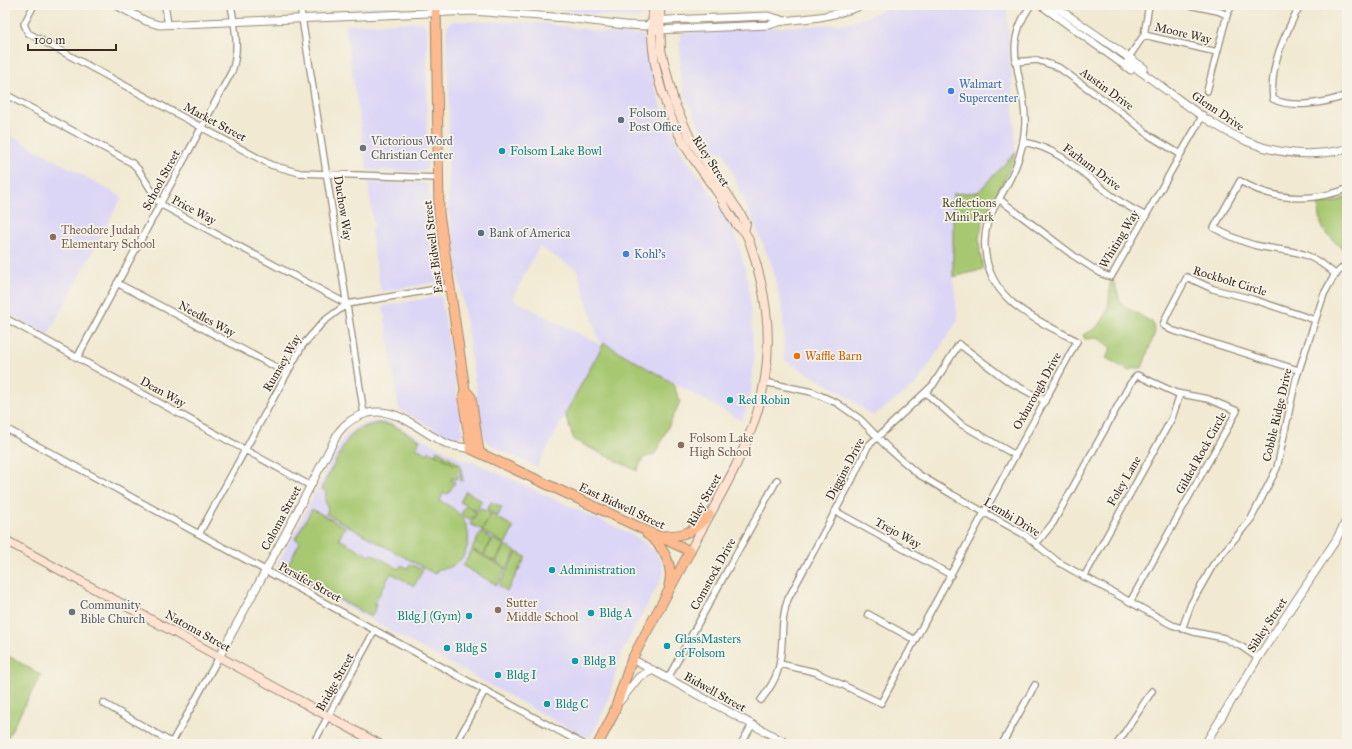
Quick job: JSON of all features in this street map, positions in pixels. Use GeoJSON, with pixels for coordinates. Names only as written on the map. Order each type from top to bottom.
{"type":"FeatureCollection","features":[{"type":"Feature","properties":{"kind":"main road","name":"Riley Street"},"geometry":{"type":"LineString","coordinates":[[598,744],[616,706],[632,659],[747,444],[756,420],[764,382],[768,347],[766,309],[758,271],[744,231],[737,226],[684,144],[669,112],[658,75],[653,5]]}},
{"type":"Feature","properties":{"kind":"main road","name":"Riley Street"},"geometry":{"type":"LineString","coordinates":[[660,5],[654,26],[669,85],[679,115],[698,152],[718,177],[740,213],[746,224],[744,231]]}},
{"type":"Feature","properties":{"kind":"main road","name":"East Bidwell Street"},"geometry":{"type":"LineString","coordinates":[[436,9],[440,228],[465,390],[471,397],[475,450],[690,551]]}},
{"type":"Feature","properties":{"kind":"main road"},"geometry":{"type":"LineString","coordinates":[[707,178],[717,184],[733,210],[740,213]]}},
{"type":"Feature","properties":{"kind":"main road"},"geometry":{"type":"LineString","coordinates":[[659,536],[680,536],[689,533],[709,515]]}},
{"type":"Feature","properties":{"kind":"main road"},"geometry":{"type":"LineString","coordinates":[[634,525],[650,536],[663,552],[669,563],[671,576],[663,600]]}},
{"type":"Feature","properties":{"kind":"main road","name":"Natoma Street"},"geometry":{"type":"LineString","coordinates":[[5,540],[379,744]]}},
{"type":"Feature","properties":{"kind":"street","name":"Market Street"},"geometry":{"type":"LineString","coordinates":[[34,5],[24,24],[28,32],[202,127],[281,168],[300,173],[438,178]]}},
{"type":"Feature","properties":{"kind":"street"},"geometry":{"type":"LineString","coordinates":[[116,5],[150,23],[168,25],[436,9],[478,11],[654,26],[769,25],[782,20],[828,16],[864,5]]}},
{"type":"Feature","properties":{"kind":"street"},"geometry":{"type":"LineString","coordinates":[[165,5],[168,25]]}},
{"type":"Feature","properties":{"kind":"street","name":"School Street"},"geometry":{"type":"LineString","coordinates":[[77,358],[235,63],[237,42],[231,5]]}},
{"type":"Feature","properties":{"kind":"street","name":"Duchow Way"},"geometry":{"type":"LineString","coordinates":[[300,5],[364,414]]}},
{"type":"Feature","properties":{"kind":"street","name":"Oxburough Drive"},"geometry":{"type":"LineString","coordinates":[[780,664],[815,672],[881,702],[985,513],[1044,400],[1077,341],[1018,308],[1006,298],[994,281],[987,262],[985,242],[988,222],[1016,168],[1023,142],[1025,125],[1024,102],[1014,51],[1017,33],[1024,16],[1031,5]]}},
{"type":"Feature","properties":{"kind":"street","name":"Glenn Drive"},"geometry":{"type":"LineString","coordinates":[[1041,5],[1143,79],[1152,79],[1238,139],[1278,151],[1308,154],[1347,149]]}},
{"type":"Feature","properties":{"kind":"street"},"geometry":{"type":"LineString","coordinates":[[1053,5],[1129,57]]}},
{"type":"Feature","properties":{"kind":"street"},"geometry":{"type":"LineString","coordinates":[[1149,5],[1144,35],[1129,57],[1128,61],[1152,79]]}},
{"type":"Feature","properties":{"kind":"street"},"geometry":{"type":"LineString","coordinates":[[1189,5],[1227,14]]}},
{"type":"Feature","properties":{"kind":"street"},"geometry":{"type":"LineString","coordinates":[[1207,91],[1227,14],[1232,5]]}},
{"type":"Feature","properties":{"kind":"street"},"geometry":{"type":"LineString","coordinates":[[1300,5],[1278,51],[1272,88],[1273,99],[1281,104],[1316,103],[1329,102],[1347,95]]}},
{"type":"Feature","properties":{"kind":"street"},"geometry":{"type":"LineString","coordinates":[[654,26],[768,16],[782,20]]}},
{"type":"Feature","properties":{"kind":"street"},"geometry":{"type":"LineString","coordinates":[[737,26],[742,22],[760,21],[768,16]]}},
{"type":"Feature","properties":{"kind":"street","name":"Moore Way"},"geometry":{"type":"LineString","coordinates":[[1144,35],[1217,52]]}},
{"type":"Feature","properties":{"kind":"street","name":"Austin Drive"},"geometry":{"type":"LineString","coordinates":[[1015,62],[1036,60],[1058,67],[1129,118],[1150,136],[1180,154]]}},
{"type":"Feature","properties":{"kind":"street","name":"Price Way"},"geometry":{"type":"LineString","coordinates":[[5,94],[132,162],[160,204],[347,304]]}},
{"type":"Feature","properties":{"kind":"street","name":"Whiting Way"},"geometry":{"type":"LineString","coordinates":[[999,199],[1074,256],[1102,274],[1111,277],[1203,116]]}},
{"type":"Feature","properties":{"kind":"street","name":"Farham Drive"},"geometry":{"type":"LineString","coordinates":[[1023,142],[1044,147],[1056,152],[1119,201],[1146,216]]}},
{"type":"Feature","properties":{"kind":"street"},"geometry":{"type":"LineString","coordinates":[[1336,274],[1309,255],[1292,250],[1252,244],[1214,228],[1240,181],[1266,193],[1291,198],[1321,196],[1347,189]]}},
{"type":"Feature","properties":{"kind":"street","name":"Cobble Ridge Drive"},"geometry":{"type":"LineString","coordinates":[[1182,629],[1191,604],[1212,565],[1251,519],[1277,468],[1298,370],[1315,320],[1324,294],[1336,274],[1347,263]]}},
{"type":"Feature","properties":{"kind":"street","name":"Rockbolt Circle"},"geometry":{"type":"LineString","coordinates":[[1298,370],[1171,330],[1163,325],[1187,277],[1213,289],[1252,299],[1315,320]]}},
{"type":"Feature","properties":{"kind":"street","name":"Needles Way"},"geometry":{"type":"LineString","coordinates":[[117,283],[287,373]]}},
{"type":"Feature","properties":{"kind":"street","name":"Rumsey Way"},"geometry":{"type":"LineString","coordinates":[[199,534],[302,346],[315,330],[347,304],[449,287]]}},
{"type":"Feature","properties":{"kind":"street","name":"Dean Way"},"geometry":{"type":"LineString","coordinates":[[5,318],[311,486]]}},
{"type":"Feature","properties":{"kind":"street","name":"Diggins Drive"},"geometry":{"type":"LineString","coordinates":[[761,700],[775,678],[780,664],[785,606],[852,480],[863,454],[876,436],[926,392],[940,376],[959,344],[1008,380],[1044,400]]}},
{"type":"Feature","properties":{"kind":"street","name":"Gilded Rock Circle"},"geometry":{"type":"LineString","coordinates":[[1036,544],[1052,523],[1130,384],[1137,375],[1180,394],[1208,399],[1237,411],[1130,602]]}},
{"type":"Feature","properties":{"kind":"street","name":"Lembi Drive"},"geometry":{"type":"LineString","coordinates":[[764,382],[798,388],[825,397],[849,411],[918,474],[1036,544],[1058,562],[1182,629],[1224,638],[1242,647],[1258,658]]}},
{"type":"Feature","properties":{"kind":"street"},"geometry":{"type":"LineString","coordinates":[[926,392],[961,424],[1015,456]]}},
{"type":"Feature","properties":{"kind":"street","name":"Foley Lane"},"geometry":{"type":"LineString","coordinates":[[1084,577],[1172,418],[1180,394]]}},
{"type":"Feature","properties":{"kind":"street","name":"Coloma Street"},"geometry":{"type":"LineString","coordinates":[[172,744],[338,433],[353,419],[364,414],[379,412],[394,414],[450,445],[475,450]]}},
{"type":"Feature","properties":{"kind":"street","name":"Persifer Street"},"geometry":{"type":"LineString","coordinates":[[5,428],[583,744]]}},
{"type":"Feature","properties":{"kind":"street","name":"Comstock Drive"},"geometry":{"type":"LineString","coordinates":[[668,678],[777,480]]}},
{"type":"Feature","properties":{"kind":"street","name":"Trejo Way"},"geometry":{"type":"LineString","coordinates":[[835,511],[951,575]]}},
{"type":"Feature","properties":{"kind":"street","name":"Sibley Street"},"geometry":{"type":"LineString","coordinates":[[1205,744],[1258,658],[1336,540],[1347,519]]}},
{"type":"Feature","properties":{"kind":"street"},"geometry":{"type":"LineString","coordinates":[[868,614],[915,640]]}},
{"type":"Feature","properties":{"kind":"street","name":"Bridge Street"},"geometry":{"type":"LineString","coordinates":[[313,744],[376,630]]}},
{"type":"Feature","properties":{"kind":"street","name":"Bidwell Street"},"geometry":{"type":"LineString","coordinates":[[632,659],[788,744]]}},
{"type":"Feature","properties":{"kind":"street"},"geometry":{"type":"LineString","coordinates":[[616,706],[639,677],[654,670]]}},
{"type":"Feature","properties":{"kind":"street"},"geometry":{"type":"LineString","coordinates":[[1002,744],[1035,685]]}},
{"type":"Feature","properties":{"kind":"street"},"geometry":{"type":"LineString","coordinates":[[456,744],[485,690]]}},
{"type":"Feature","properties":{"kind":"street"},"geometry":{"type":"LineString","coordinates":[[1117,744],[1152,691]]}},
{"type":"Feature","properties":{"kind":"street"},"geometry":{"type":"LineString","coordinates":[[103,703],[172,744]]}},
{"type":"Feature","properties":{"kind":"street"},"geometry":{"type":"LineString","coordinates":[[741,744],[752,725]]}},
{"type":"Feature","properties":{"kind":"shaded area"},"geometry":{"type":"Polygon","coordinates":[[[342,5],[419,5],[342,9],[342,5]]]}},
{"type":"Feature","properties":{"kind":"shaded area"},"geometry":{"type":"Polygon","coordinates":[[[490,5],[645,5],[645,9],[641,16],[634,19],[557,9],[490,5]]]}},
{"type":"Feature","properties":{"kind":"shaded area"},"geometry":{"type":"Polygon","coordinates":[[[893,5],[1007,5],[1016,152],[978,192],[953,194],[953,277],[958,320],[916,385],[873,416],[839,391],[784,360],[783,313],[772,265],[724,153],[712,150],[684,94],[680,73],[680,33],[843,24],[865,18],[893,5]]]}},
{"type":"Feature","properties":{"kind":"shaded area"},"geometry":{"type":"Polygon","coordinates":[[[455,21],[540,23],[616,34],[641,35],[645,38],[655,90],[664,114],[682,152],[727,217],[737,240],[744,264],[749,287],[754,360],[751,392],[742,421],[599,341],[577,270],[539,247],[512,299],[603,346],[537,467],[491,445],[486,441],[483,435],[448,205],[449,93],[446,32],[449,23],[455,21]]]}},
{"type":"Feature","properties":{"kind":"shaded area"},"geometry":{"type":"Polygon","coordinates":[[[423,22],[427,29],[427,168],[419,172],[367,170],[345,25],[423,22]]]}},
{"type":"Feature","properties":{"kind":"shaded area","name":"Theodore Judah Elementary School"},"geometry":{"type":"Polygon","coordinates":[[[5,132],[122,197],[48,335],[5,312],[5,132]]]}},
{"type":"Feature","properties":{"kind":"shaded area"},"geometry":{"type":"Polygon","coordinates":[[[368,182],[424,183],[429,187],[432,249],[437,280],[436,282],[381,292],[370,228],[374,228],[368,182]]]}},
{"type":"Feature","properties":{"kind":"shaded area"},"geometry":{"type":"Polygon","coordinates":[[[441,296],[463,431],[461,436],[457,439],[451,438],[399,409],[383,306],[441,296]]]}},
{"type":"Feature","properties":{"kind":"shaded area","name":"Sutter Middle School"},"geometry":{"type":"Polygon","coordinates":[[[375,421],[392,423],[459,458],[471,461],[635,536],[656,551],[664,571],[662,578],[621,654],[607,704],[593,733],[589,737],[581,735],[276,568],[343,439],[357,426],[375,421]]]}},
{"type":"Feature","properties":{"kind":"green space","name":"Reflections Mini Park"},"geometry":{"type":"Polygon","coordinates":[[[1016,152],[1005,179],[984,217],[979,238],[980,254],[984,269],[953,277],[953,194],[978,192],[1016,152]]]}},
{"type":"Feature","properties":{"kind":"green space"},"geometry":{"type":"Polygon","coordinates":[[[1347,197],[1347,254],[1322,229],[1318,204],[1332,203],[1347,197]]]}},
{"type":"Feature","properties":{"kind":"green space"},"geometry":{"type":"Polygon","coordinates":[[[1110,282],[1114,282],[1121,304],[1153,323],[1155,332],[1142,368],[1134,368],[1129,371],[1106,358],[1111,348],[1098,338],[1085,339],[1083,335],[1092,331],[1103,320],[1108,307],[1110,282]]]}},
{"type":"Feature","properties":{"kind":"green space"},"geometry":{"type":"Polygon","coordinates":[[[604,343],[673,383],[680,402],[655,454],[643,458],[637,471],[574,440],[565,414],[604,343]]]}},
{"type":"Feature","properties":{"kind":"green space"},"geometry":{"type":"Polygon","coordinates":[[[378,423],[392,425],[420,440],[416,448],[428,454],[429,451],[458,466],[435,454],[437,450],[460,464],[463,481],[459,480],[461,477],[459,471],[457,470],[456,473],[459,476],[456,479],[452,478],[451,480],[455,482],[448,494],[443,493],[440,501],[454,509],[462,517],[467,527],[467,547],[465,553],[456,564],[443,569],[438,569],[435,574],[326,514],[328,509],[325,501],[326,491],[321,489],[346,442],[353,433],[360,428],[378,423]]]}},
{"type":"Feature","properties":{"kind":"green space"},"geometry":{"type":"Polygon","coordinates":[[[466,491],[482,501],[476,511],[467,506],[476,512],[471,520],[461,514],[466,505],[460,502],[466,491]]]}},
{"type":"Feature","properties":{"kind":"green space"},"geometry":{"type":"Polygon","coordinates":[[[491,502],[502,507],[498,516],[487,510],[491,502]]]}},
{"type":"Feature","properties":{"kind":"green space"},"geometry":{"type":"Polygon","coordinates":[[[480,508],[491,514],[482,530],[470,524],[480,508]]]}},
{"type":"Feature","properties":{"kind":"green space"},"geometry":{"type":"Polygon","coordinates":[[[312,509],[345,527],[339,539],[370,556],[372,554],[399,569],[401,565],[408,568],[410,564],[423,570],[414,586],[391,573],[375,602],[376,608],[371,617],[309,583],[310,580],[289,568],[288,565],[300,542],[295,539],[312,509]]]}},
{"type":"Feature","properties":{"kind":"green space"},"geometry":{"type":"Polygon","coordinates":[[[491,514],[514,527],[505,544],[482,531],[491,514]]]}},
{"type":"Feature","properties":{"kind":"green space"},"geometry":{"type":"Polygon","coordinates":[[[481,532],[492,539],[483,555],[472,549],[481,532]]]}},
{"type":"Feature","properties":{"kind":"green space"},"geometry":{"type":"Polygon","coordinates":[[[493,539],[504,545],[495,562],[484,555],[493,539]]]}},
{"type":"Feature","properties":{"kind":"green space"},"geometry":{"type":"Polygon","coordinates":[[[505,545],[516,552],[507,568],[496,562],[505,545]]]}},
{"type":"Feature","properties":{"kind":"green space"},"geometry":{"type":"Polygon","coordinates":[[[472,550],[506,569],[497,585],[463,566],[472,550]]]}},
{"type":"Feature","properties":{"kind":"green space"},"geometry":{"type":"Polygon","coordinates":[[[517,552],[526,557],[507,591],[499,586],[517,552]]]}},
{"type":"Feature","properties":{"kind":"green space"},"geometry":{"type":"Polygon","coordinates":[[[5,654],[41,675],[5,742],[5,654]]]}},
{"type":"Feature","properties":{"kind":"place","name":"Walmart Supercenter"},"geometry":{"type":"Point","coordinates":[951,91]}},
{"type":"Feature","properties":{"kind":"place","name":"Folsom Post Office"},"geometry":{"type":"Point","coordinates":[621,120]}},
{"type":"Feature","properties":{"kind":"place","name":"Victorious Word Christian Center"},"geometry":{"type":"Point","coordinates":[363,148]}},
{"type":"Feature","properties":{"kind":"place","name":"Folsom Lake Bowl"},"geometry":{"type":"Point","coordinates":[502,151]}},
{"type":"Feature","properties":{"kind":"place","name":"Bank of America"},"geometry":{"type":"Point","coordinates":[481,233]}},
{"type":"Feature","properties":{"kind":"place","name":"Theodore Judah Elementary School"},"geometry":{"type":"Point","coordinates":[53,237]}},
{"type":"Feature","properties":{"kind":"place","name":"Kohl's"},"geometry":{"type":"Point","coordinates":[626,254]}},
{"type":"Feature","properties":{"kind":"place","name":"Waffle Barn"},"geometry":{"type":"Point","coordinates":[797,356]}},
{"type":"Feature","properties":{"kind":"place","name":"Red Robin"},"geometry":{"type":"Point","coordinates":[730,400]}},
{"type":"Feature","properties":{"kind":"place","name":"Folsom Lake High School"},"geometry":{"type":"Point","coordinates":[681,445]}},
{"type":"Feature","properties":{"kind":"place","name":"Administration"},"geometry":{"type":"Point","coordinates":[552,570]}},
{"type":"Feature","properties":{"kind":"place","name":"Sutter Middle School"},"geometry":{"type":"Point","coordinates":[498,610]}},
{"type":"Feature","properties":{"kind":"place","name":"Community Bible Church"},"geometry":{"type":"Point","coordinates":[72,612]}},
{"type":"Feature","properties":{"kind":"place","name":"Bldg A"},"geometry":{"type":"Point","coordinates":[591,613]}},
{"type":"Feature","properties":{"kind":"place","name":"Bldg J (Gym)"},"geometry":{"type":"Point","coordinates":[469,616]}},
{"type":"Feature","properties":{"kind":"place","name":"GlassMasters of Folsom"},"geometry":{"type":"Point","coordinates":[667,646]}},
{"type":"Feature","properties":{"kind":"place","name":"Bldg S"},"geometry":{"type":"Point","coordinates":[447,648]}},
{"type":"Feature","properties":{"kind":"place","name":"Bldg B"},"geometry":{"type":"Point","coordinates":[575,661]}},
{"type":"Feature","properties":{"kind":"place","name":"Bldg I"},"geometry":{"type":"Point","coordinates":[498,675]}},
{"type":"Feature","properties":{"kind":"place","name":"Bldg C"},"geometry":{"type":"Point","coordinates":[547,704]}}]}
